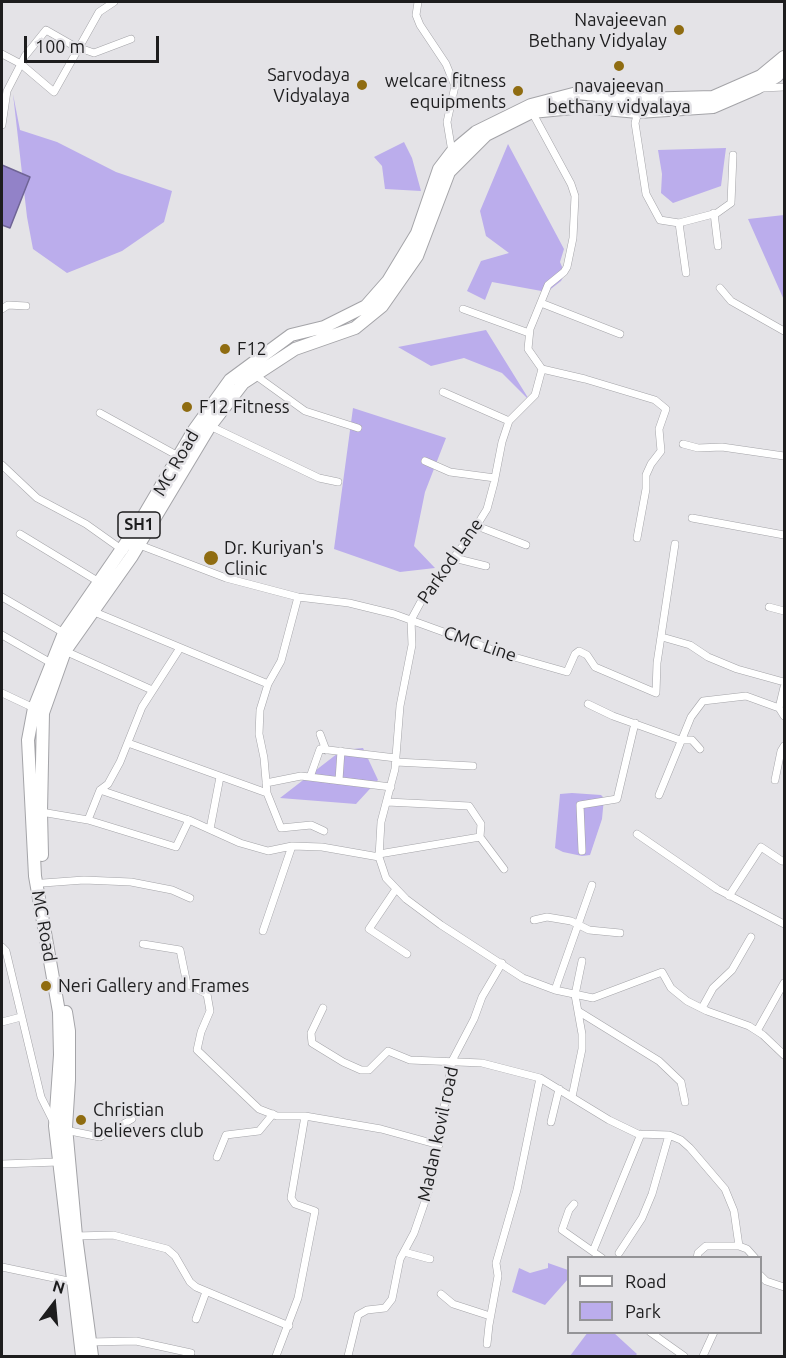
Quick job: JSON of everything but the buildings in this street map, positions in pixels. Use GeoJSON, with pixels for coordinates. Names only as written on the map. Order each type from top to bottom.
{"type":"FeatureCollection","features":[{"type":"Feature","properties":{"kind":"main road","name":"MC Road"},"geometry":{"type":"LineString","coordinates":[[92,1356],[60,1127],[69,1080],[69,1031],[61,975],[43,883],[39,711],[51,663],[64,633],[99,582],[130,548],[194,430],[230,380],[291,335],[324,327],[366,306],[388,281],[417,233],[439,169],[452,152],[476,132],[531,105],[577,93],[637,99],[713,97],[761,76],[784,57]]}},
{"type":"Feature","properties":{"kind":"main road","name":"MC Road"},"geometry":{"type":"LineString","coordinates":[[82,1356],[58,1162],[59,1020],[35,876],[28,740],[65,651],[210,426],[243,383],[295,349],[356,328],[382,306],[417,256],[449,172],[486,135],[532,112],[583,107],[638,112],[713,108],[757,88],[777,76],[784,68]]}},
{"type":"Feature","properties":{"kind":"street"},"geometry":{"type":"LineString","coordinates":[[2,54],[21,64],[54,92],[99,12],[114,2]]}},
{"type":"Feature","properties":{"kind":"street"},"geometry":{"type":"LineString","coordinates":[[418,2],[416,15],[420,25],[446,64],[455,86],[447,122],[452,152]]}},
{"type":"Feature","properties":{"kind":"street"},"geometry":{"type":"LineString","coordinates":[[2,125],[7,91],[21,64],[46,30],[79,48],[94,52],[131,39]]}},
{"type":"Feature","properties":{"kind":"street"},"geometry":{"type":"LineString","coordinates":[[757,88],[784,87]]}},
{"type":"Feature","properties":{"kind":"street"},"geometry":{"type":"LineString","coordinates":[[532,112],[571,184],[575,196],[573,238],[567,267],[548,285],[530,333],[528,349],[542,369],[656,400],[666,409],[659,429],[661,450],[646,475],[646,489],[637,538]]}},
{"type":"Feature","properties":{"kind":"street"},"geometry":{"type":"LineString","coordinates":[[638,112],[635,123],[646,194],[660,220],[679,223],[714,213],[732,203],[733,155]]}},
{"type":"Feature","properties":{"kind":"street"},"geometry":{"type":"LineString","coordinates":[[714,213],[718,246]]}},
{"type":"Feature","properties":{"kind":"street"},"geometry":{"type":"LineString","coordinates":[[679,223],[686,273]]}},
{"type":"Feature","properties":{"kind":"street"},"geometry":{"type":"LineString","coordinates":[[720,288],[731,301],[784,331]]}},
{"type":"Feature","properties":{"kind":"street"},"geometry":{"type":"LineString","coordinates":[[541,303],[620,334]]}},
{"type":"Feature","properties":{"kind":"street"},"geometry":{"type":"LineString","coordinates":[[3,312],[8,304],[26,306]]}},
{"type":"Feature","properties":{"kind":"street"},"geometry":{"type":"LineString","coordinates":[[463,309],[530,333]]}},
{"type":"Feature","properties":{"kind":"street","name":"Parkod Lane"},"geometry":{"type":"LineString","coordinates":[[411,620],[423,596],[454,558],[487,509],[509,421],[535,395],[542,369]]}},
{"type":"Feature","properties":{"kind":"street"},"geometry":{"type":"LineString","coordinates":[[255,375],[306,411],[358,428]]}},
{"type":"Feature","properties":{"kind":"street"},"geometry":{"type":"LineString","coordinates":[[443,392],[509,421]]}},
{"type":"Feature","properties":{"kind":"street"},"geometry":{"type":"LineString","coordinates":[[100,413],[180,457]]}},
{"type":"Feature","properties":{"kind":"street"},"geometry":{"type":"LineString","coordinates":[[210,426],[319,478],[338,482]]}},
{"type":"Feature","properties":{"kind":"street"},"geometry":{"type":"LineString","coordinates":[[683,444],[698,448],[722,447],[784,456]]}},
{"type":"Feature","properties":{"kind":"street"},"geometry":{"type":"LineString","coordinates":[[425,461],[450,471],[495,478]]}},
{"type":"Feature","properties":{"kind":"street","name":"CMC Line"},"geometry":{"type":"LineString","coordinates":[[2,465],[37,498],[130,548],[226,578],[298,597],[349,603],[411,620],[498,652],[567,672],[575,654],[579,651],[587,655],[595,667],[656,693],[657,663],[675,544]]}},
{"type":"Feature","properties":{"kind":"street"},"geometry":{"type":"LineString","coordinates":[[692,518],[784,535]]}},
{"type":"Feature","properties":{"kind":"street"},"geometry":{"type":"LineString","coordinates":[[477,526],[526,545]]}},
{"type":"Feature","properties":{"kind":"street"},"geometry":{"type":"LineString","coordinates":[[20,534],[99,582]]}},
{"type":"Feature","properties":{"kind":"street"},"geometry":{"type":"LineString","coordinates":[[454,558],[486,566]]}},
{"type":"Feature","properties":{"kind":"street"},"geometry":{"type":"LineString","coordinates":[[2,597],[64,633]]}},
{"type":"Feature","properties":{"kind":"street"},"geometry":{"type":"LineString","coordinates":[[298,597],[281,661],[268,684],[260,710],[259,734],[267,793],[281,828],[311,825],[324,831]]}},
{"type":"Feature","properties":{"kind":"street"},"geometry":{"type":"LineString","coordinates":[[770,607],[784,611]]}},
{"type":"Feature","properties":{"kind":"street"},"geometry":{"type":"LineString","coordinates":[[92,610],[268,684]]}},
{"type":"Feature","properties":{"kind":"street"},"geometry":{"type":"LineString","coordinates":[[411,620],[412,645],[400,706],[396,760],[381,822],[379,855],[386,878],[406,899],[441,925],[523,978],[555,990],[593,998],[662,972],[671,988],[687,1001],[749,1026],[784,1055]]}},
{"type":"Feature","properties":{"kind":"street"},"geometry":{"type":"LineString","coordinates":[[2,635],[51,663]]}},
{"type":"Feature","properties":{"kind":"street"},"geometry":{"type":"LineString","coordinates":[[662,637],[690,645],[708,657],[737,669],[784,682]]}},
{"type":"Feature","properties":{"kind":"street"},"geometry":{"type":"LineString","coordinates":[[88,820],[100,790],[108,784],[128,743],[142,707],[180,648]]}},
{"type":"Feature","properties":{"kind":"street"},"geometry":{"type":"LineString","coordinates":[[65,651],[152,690]]}},
{"type":"Feature","properties":{"kind":"street"},"geometry":{"type":"LineString","coordinates":[[779,708],[784,687]]}},
{"type":"Feature","properties":{"kind":"street"},"geometry":{"type":"LineString","coordinates":[[2,693],[39,711]]}},
{"type":"Feature","properties":{"kind":"street"},"geometry":{"type":"LineString","coordinates":[[659,795],[680,740],[691,717],[703,701],[746,696],[779,708],[784,716]]}},
{"type":"Feature","properties":{"kind":"street"},"geometry":{"type":"LineString","coordinates":[[588,704],[613,716],[680,740],[692,740],[700,749]]}},
{"type":"Feature","properties":{"kind":"street"},"geometry":{"type":"LineString","coordinates":[[582,851],[580,805],[617,799],[635,723]]}},
{"type":"Feature","properties":{"kind":"street"},"geometry":{"type":"LineString","coordinates":[[320,734],[326,750]]}},
{"type":"Feature","properties":{"kind":"street"},"geometry":{"type":"LineString","coordinates":[[128,743],[267,793]]}},
{"type":"Feature","properties":{"kind":"street"},"geometry":{"type":"LineString","coordinates":[[775,780],[784,746]]}},
{"type":"Feature","properties":{"kind":"street"},"geometry":{"type":"LineString","coordinates":[[310,777],[320,749],[396,760],[473,766]]}},
{"type":"Feature","properties":{"kind":"street"},"geometry":{"type":"LineString","coordinates":[[339,780],[341,751]]}},
{"type":"Feature","properties":{"kind":"street"},"geometry":{"type":"LineString","coordinates":[[266,783],[301,776],[391,787]]}},
{"type":"Feature","properties":{"kind":"street"},"geometry":{"type":"LineString","coordinates":[[210,829],[220,777]]}},
{"type":"Feature","properties":{"kind":"street"},"geometry":{"type":"LineString","coordinates":[[100,790],[189,820],[240,843],[268,851],[292,846],[322,847],[379,855],[480,837]]}},
{"type":"Feature","properties":{"kind":"street"},"geometry":{"type":"LineString","coordinates":[[387,802],[469,806],[481,824],[480,837],[504,869]]}},
{"type":"Feature","properties":{"kind":"street"},"geometry":{"type":"LineString","coordinates":[[41,812],[88,820],[176,847],[189,820]]}},
{"type":"Feature","properties":{"kind":"street"},"geometry":{"type":"LineString","coordinates":[[638,834],[729,896],[784,924]]}},
{"type":"Feature","properties":{"kind":"street"},"geometry":{"type":"LineString","coordinates":[[263,931],[292,846]]}},
{"type":"Feature","properties":{"kind":"street"},"geometry":{"type":"LineString","coordinates":[[729,896],[761,848],[782,861]]}},
{"type":"Feature","properties":{"kind":"street"},"geometry":{"type":"LineString","coordinates":[[43,883],[84,880],[131,882],[172,890],[190,898]]}},
{"type":"Feature","properties":{"kind":"street"},"geometry":{"type":"LineString","coordinates":[[555,990],[592,885]]}},
{"type":"Feature","properties":{"kind":"street"},"geometry":{"type":"LineString","coordinates":[[396,889],[369,929],[407,954]]}},
{"type":"Feature","properties":{"kind":"street"},"geometry":{"type":"LineString","coordinates":[[534,920],[547,917],[572,921],[589,930],[620,933]]}},
{"type":"Feature","properties":{"kind":"street"},"geometry":{"type":"LineString","coordinates":[[702,1008],[713,988],[732,970],[751,937]]}},
{"type":"Feature","properties":{"kind":"street"},"geometry":{"type":"LineString","coordinates":[[142,944],[180,950],[187,984],[207,994],[210,1011],[201,1032],[197,1050],[253,1104],[277,1116],[304,1116],[381,1129],[439,1145]]}},
{"type":"Feature","properties":{"kind":"street"},"geometry":{"type":"LineString","coordinates":[[2,946],[6,951],[5,965],[41,1097],[60,1127],[100,1137],[132,1119]]}},
{"type":"Feature","properties":{"kind":"street"},"geometry":{"type":"LineString","coordinates":[[572,1097],[582,1048],[582,1034],[575,995],[582,961]]}},
{"type":"Feature","properties":{"kind":"street","name":"Madan kovil road"},"geometry":{"type":"LineString","coordinates":[[348,1356],[358,1315],[367,1310],[385,1308],[390,1304],[400,1259],[422,1212],[431,1184],[452,1061],[474,1019],[482,997],[502,963]]}},
{"type":"Feature","properties":{"kind":"street"},"geometry":{"type":"LineString","coordinates":[[757,1032],[784,983]]}},
{"type":"Feature","properties":{"kind":"street"},"geometry":{"type":"LineString","coordinates":[[323,1008],[311,1033],[312,1043],[361,1070],[369,1070],[388,1051],[410,1060],[482,1064],[540,1078],[609,1120],[641,1134],[669,1135],[681,1140],[725,1189],[734,1211],[739,1246]]}},
{"type":"Feature","properties":{"kind":"street"},"geometry":{"type":"LineString","coordinates":[[578,1011],[659,1061],[681,1083],[685,1102]]}},
{"type":"Feature","properties":{"kind":"street"},"geometry":{"type":"LineString","coordinates":[[2,1022],[21,1017]]}},
{"type":"Feature","properties":{"kind":"street"},"geometry":{"type":"LineString","coordinates":[[487,1344],[498,1276],[496,1263],[517,1190],[540,1078]]}},
{"type":"Feature","properties":{"kind":"street"},"geometry":{"type":"LineString","coordinates":[[551,1122],[559,1089]]}},
{"type":"Feature","properties":{"kind":"street"},"geometry":{"type":"LineString","coordinates":[[217,1157],[226,1135],[259,1131],[273,1114]]}},
{"type":"Feature","properties":{"kind":"street"},"geometry":{"type":"LineString","coordinates":[[276,1356],[298,1298],[315,1210],[295,1204],[291,1197],[304,1116]]}},
{"type":"Feature","properties":{"kind":"street"},"geometry":{"type":"LineString","coordinates":[[593,1251],[641,1134]]}},
{"type":"Feature","properties":{"kind":"street"},"geometry":{"type":"LineString","coordinates":[[619,1253],[645,1210],[669,1135]]}},
{"type":"Feature","properties":{"kind":"street"},"geometry":{"type":"LineString","coordinates":[[2,1164],[58,1162]]}},
{"type":"Feature","properties":{"kind":"street"},"geometry":{"type":"LineString","coordinates":[[574,1204],[569,1210],[562,1230],[600,1256]]}},
{"type":"Feature","properties":{"kind":"street"},"geometry":{"type":"LineString","coordinates":[[76,1236],[114,1235],[167,1249],[176,1256],[190,1282],[206,1292],[289,1326]]}},
{"type":"Feature","properties":{"kind":"street"},"geometry":{"type":"LineString","coordinates":[[697,1256],[706,1246],[739,1246],[747,1249],[754,1256]]}},
{"type":"Feature","properties":{"kind":"street"},"geometry":{"type":"LineString","coordinates":[[404,1252],[430,1260]]}},
{"type":"Feature","properties":{"kind":"street"},"geometry":{"type":"LineString","coordinates":[[2,1268],[73,1282]]}},
{"type":"Feature","properties":{"kind":"street"},"geometry":{"type":"LineString","coordinates":[[762,1277],[766,1281],[784,1287]]}},
{"type":"Feature","properties":{"kind":"street"},"geometry":{"type":"LineString","coordinates":[[196,1318],[206,1292]]}},
{"type":"Feature","properties":{"kind":"street"},"geometry":{"type":"LineString","coordinates":[[441,1294],[453,1304],[490,1316]]}},
{"type":"Feature","properties":{"kind":"street"},"geometry":{"type":"LineString","coordinates":[[653,1334],[684,1356]]}},
{"type":"Feature","properties":{"kind":"street"},"geometry":{"type":"LineString","coordinates":[[703,1356],[713,1334]]}},
{"type":"Feature","properties":{"kind":"street"},"geometry":{"type":"LineString","coordinates":[[90,1342],[136,1341],[191,1353]]}},
{"type":"Feature","properties":{"kind":"green space"},"geometry":{"type":"Polygon","coordinates":[[[13,94],[20,130],[57,142],[116,172],[172,191],[164,222],[122,251],[67,273],[33,249],[27,217],[13,94]]]}},
{"type":"Feature","properties":{"kind":"green space"},"geometry":{"type":"Polygon","coordinates":[[[404,142],[412,158],[421,191],[385,189],[382,166],[374,157],[404,142]]]}},
{"type":"Feature","properties":{"kind":"green space"},"geometry":{"type":"Polygon","coordinates":[[[508,144],[564,249],[560,262],[565,274],[561,281],[547,292],[492,282],[485,300],[467,291],[481,261],[509,253],[486,236],[480,211],[508,144]]]}},
{"type":"Feature","properties":{"kind":"green space"},"geometry":{"type":"Polygon","coordinates":[[[726,148],[721,186],[673,203],[661,193],[662,174],[658,150],[726,148]]]}},
{"type":"Feature","properties":{"kind":"green space"},"geometry":{"type":"Polygon","coordinates":[[[784,215],[784,300],[748,219],[784,215]]]}},
{"type":"Feature","properties":{"kind":"green space"},"geometry":{"type":"Polygon","coordinates":[[[486,330],[530,401],[502,373],[464,358],[431,366],[398,347],[486,330]]]}},
{"type":"Feature","properties":{"kind":"green space"},"geometry":{"type":"Polygon","coordinates":[[[353,408],[446,438],[425,492],[414,546],[435,568],[400,572],[334,549],[353,408]]]}},
{"type":"Feature","properties":{"kind":"green space"},"geometry":{"type":"Polygon","coordinates":[[[363,748],[378,780],[356,804],[280,798],[342,750],[363,748]]]}},
{"type":"Feature","properties":{"kind":"green space"},"geometry":{"type":"Polygon","coordinates":[[[560,794],[601,795],[604,798],[602,819],[590,855],[582,856],[555,848],[560,794]]]}},
{"type":"Feature","properties":{"kind":"green space"},"geometry":{"type":"Polygon","coordinates":[[[548,1263],[567,1270],[567,1280],[545,1305],[512,1292],[519,1268],[530,1273],[548,1268],[548,1263]]]}},
{"type":"Feature","properties":{"kind":"green space"},"geometry":{"type":"Polygon","coordinates":[[[586,1334],[615,1334],[637,1354],[635,1356],[570,1356],[586,1334]]]}},
{"type":"Feature","properties":{"kind":"shaded area"},"geometry":{"type":"Polygon","coordinates":[[[2,165],[30,177],[10,228],[2,225],[2,165]]]}},
{"type":"Feature","properties":{"kind":"place","name":"Navajeevan Bethany Vidyalay"},"geometry":{"type":"Point","coordinates":[679,30]}},
{"type":"Feature","properties":{"kind":"place","name":"navajeevan bethany vidyalaya"},"geometry":{"type":"Point","coordinates":[619,66]}},
{"type":"Feature","properties":{"kind":"place","name":"Sarvodaya Vidyalaya"},"geometry":{"type":"Point","coordinates":[362,85]}},
{"type":"Feature","properties":{"kind":"place","name":"welcare fitness equipments"},"geometry":{"type":"Point","coordinates":[518,91]}},
{"type":"Feature","properties":{"kind":"place","name":"F12"},"geometry":{"type":"Point","coordinates":[225,349]}},
{"type":"Feature","properties":{"kind":"place","name":"F12 Fitness"},"geometry":{"type":"Point","coordinates":[187,407]}},
{"type":"Feature","properties":{"kind":"place","name":"Dr. Kuriyan's Clinic"},"geometry":{"type":"Point","coordinates":[211,558]}},
{"type":"Feature","properties":{"kind":"place","name":"Neri Gallery and Frames"},"geometry":{"type":"Point","coordinates":[46,986]}},
{"type":"Feature","properties":{"kind":"place","name":"Christian believers club"},"geometry":{"type":"Point","coordinates":[81,1120]}}]}
